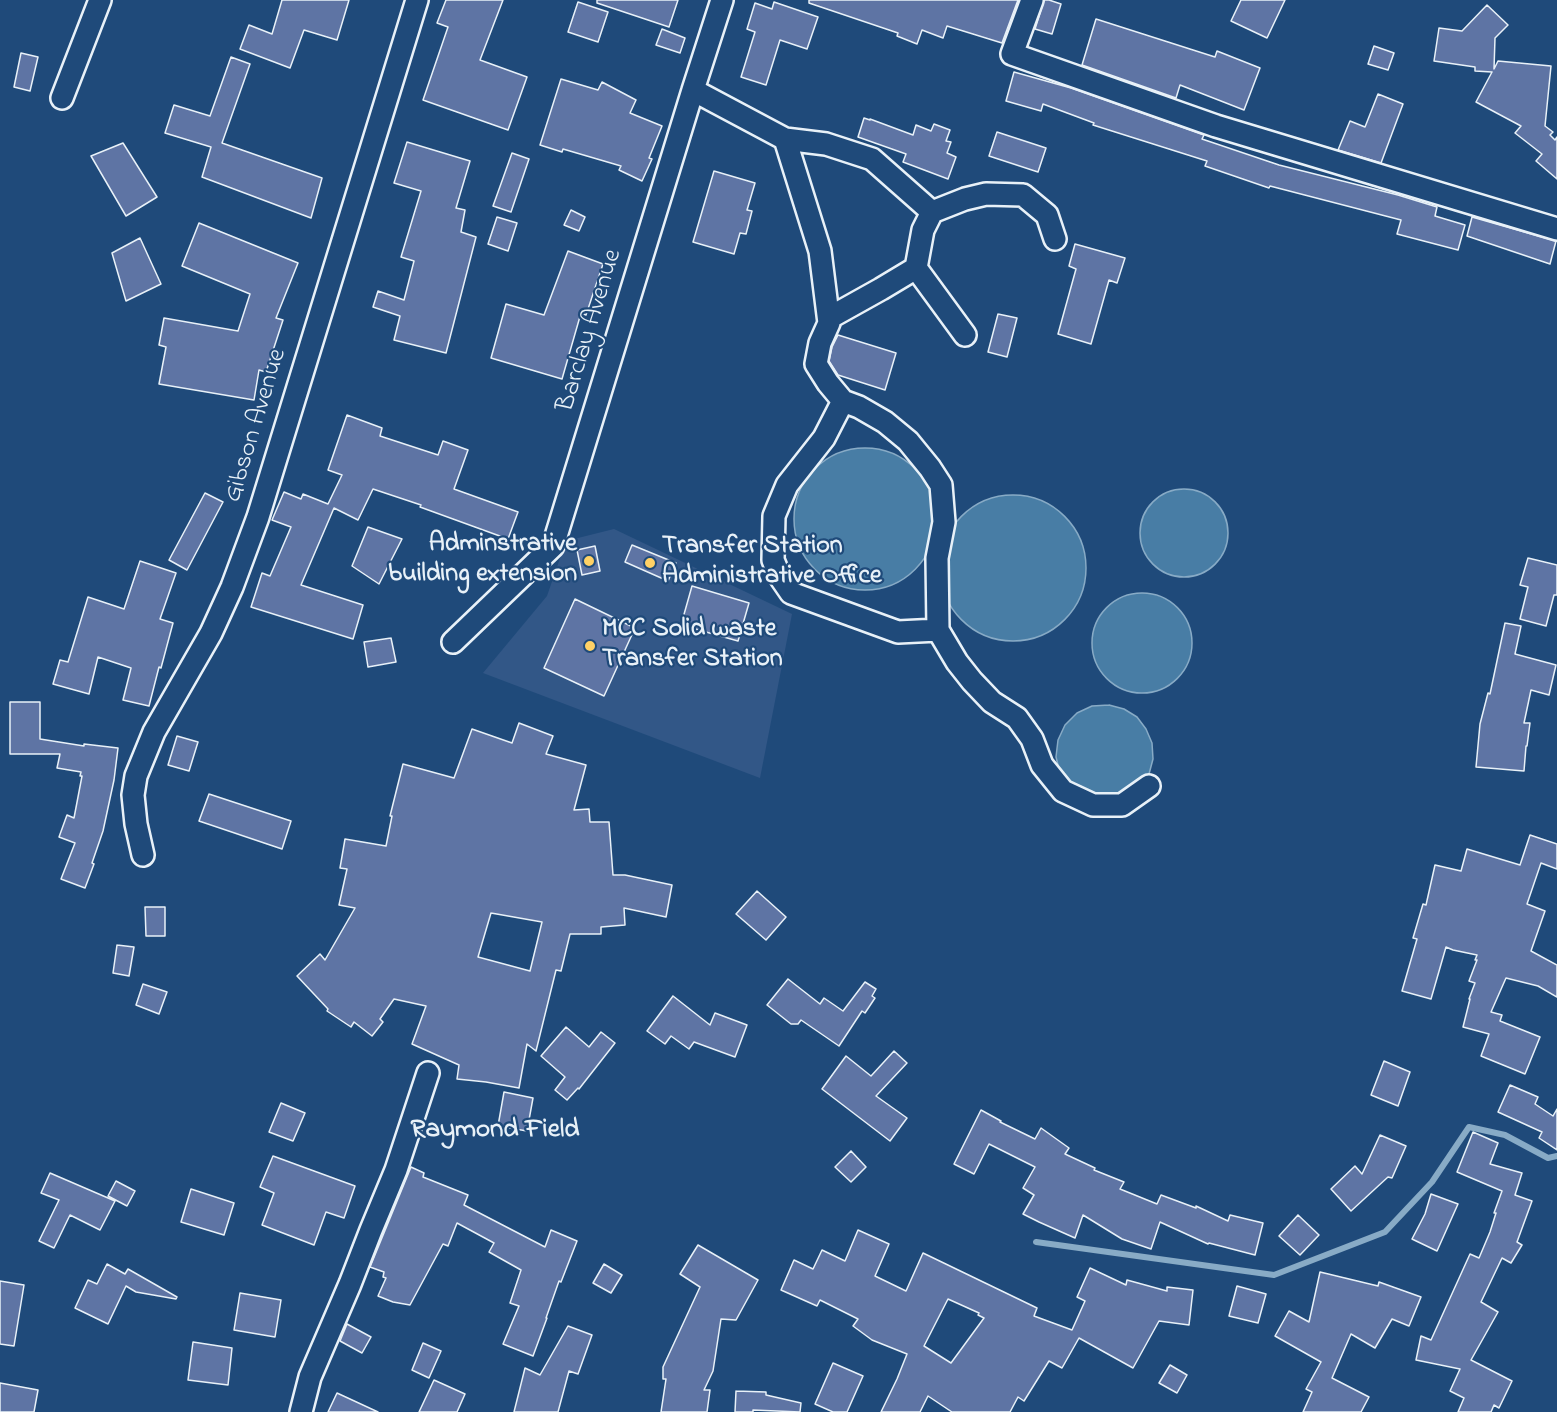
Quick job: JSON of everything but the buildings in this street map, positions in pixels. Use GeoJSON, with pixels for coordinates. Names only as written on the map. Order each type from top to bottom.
{"type":"FeatureCollection","features":[{"type":"Feature","properties":{"kind":"street"},"geometry":{"type":"LineString","coordinates":[[62,98],[100,0]]}},
{"type":"Feature","properties":{"kind":"street","name":"Gibson Avenue"},"geometry":{"type":"LineString","coordinates":[[143,855],[136,824],[133,795],[136,776],[154,732],[211,633],[232,587],[258,517],[417,0]]}},
{"type":"Feature","properties":{"kind":"street","name":"Barclay Avenue"},"geometry":{"type":"LineString","coordinates":[[453,642],[553,546],[722,0]]}},
{"type":"Feature","properties":{"kind":"street"},"geometry":{"type":"LineString","coordinates":[[1032,0],[1012,54],[1216,126],[1557,229]]}},
{"type":"Feature","properties":{"kind":"street"},"geometry":{"type":"LineString","coordinates":[[693,90],[785,140],[826,144],[872,159],[932,212]]}},
{"type":"Feature","properties":{"kind":"street"},"geometry":{"type":"LineString","coordinates":[[785,140],[820,251],[829,323],[820,343],[816,364],[843,401],[885,422],[908,441],[941,485],[944,522],[937,558],[938,630],[957,662],[972,681],[992,702],[1017,718],[1032,739],[1042,765],[1063,791],[1093,805],[1122,805],[1149,786]]}},
{"type":"Feature","properties":{"kind":"street"},"geometry":{"type":"LineString","coordinates":[[965,335],[916,268],[923,230],[932,212],[965,199],[986,194],[1023,195],[1047,215],[1055,239]]}},
{"type":"Feature","properties":{"kind":"street"},"geometry":{"type":"LineString","coordinates":[[829,318],[916,268]]}},
{"type":"Feature","properties":{"kind":"street"},"geometry":{"type":"LineString","coordinates":[[843,401],[824,438],[788,485],[774,516],[773,560],[780,577],[791,593],[898,633],[938,630]]}},
{"type":"Feature","properties":{"kind":"street"},"geometry":{"type":"LineString","coordinates":[[301,1412],[310,1377],[396,1170],[428,1073]]}},
{"type":"Feature","properties":{"kind":"shaded area"},"geometry":{"type":"Polygon","coordinates":[[[865,448],[892,453],[915,469],[931,492],[936,519],[931,546],[915,569],[892,585],[865,590],[838,585],[815,569],[799,546],[794,519],[799,492],[815,469],[838,453],[865,448]]]}},
{"type":"Feature","properties":{"kind":"shaded area"},"geometry":{"type":"Polygon","coordinates":[[[1184,489],[1209,496],[1221,508],[1228,533],[1221,558],[1209,570],[1184,577],[1159,570],[1147,558],[1140,533],[1147,508],[1159,496],[1184,489]]]}},
{"type":"Feature","properties":{"kind":"shaded area"},"geometry":{"type":"Polygon","coordinates":[[[1013,495],[1041,500],[1065,516],[1081,540],[1086,568],[1081,596],[1065,620],[1041,636],[1013,641],[985,636],[961,620],[945,596],[940,568],[945,540],[961,516],[985,500],[1013,495]]]}},
{"type":"Feature","properties":{"kind":"shaded area"},"geometry":{"type":"Polygon","coordinates":[[[614,529],[792,614],[760,778],[483,673],[547,596],[566,541],[614,529]]]}},
{"type":"Feature","properties":{"kind":"shaded area"},"geometry":{"type":"Polygon","coordinates":[[[1142,593],[1161,596],[1178,607],[1189,624],[1192,643],[1189,662],[1178,679],[1161,690],[1142,693],[1123,690],[1106,679],[1095,662],[1092,643],[1095,624],[1106,607],[1123,596],[1142,593]]]}},
{"type":"Feature","properties":{"kind":"shaded area"},"geometry":{"type":"Polygon","coordinates":[[[1109,705],[1124,709],[1137,717],[1146,729],[1152,743],[1153,759],[1149,774],[1141,787],[1129,796],[1082,798],[1060,773],[1056,757],[1058,740],[1065,725],[1077,713],[1092,706],[1109,705]]]}},
{"type":"Feature","properties":{"kind":"waterway"},"geometry":{"type":"LineString","coordinates":[[1036,1242],[1274,1275],[1385,1232],[1432,1182],[1469,1127],[1505,1135],[1548,1158],[1557,1156]]}},
{"type":"Feature","properties":{"kind":"place","name":"Adminstrative building extension"},"geometry":{"type":"Point","coordinates":[589,561]}},
{"type":"Feature","properties":{"kind":"place","name":"Transfer Station Administrative Office"},"geometry":{"type":"Point","coordinates":[650,563]}},
{"type":"Feature","properties":{"kind":"place","name":"MCC Solid waste Transfer Station"},"geometry":{"type":"Point","coordinates":[590,646]}},
{"type":"Feature","properties":{"kind":"district","name":"Raymond Field"},"geometry":{"type":"Point","coordinates":[495,1132]}}]}
